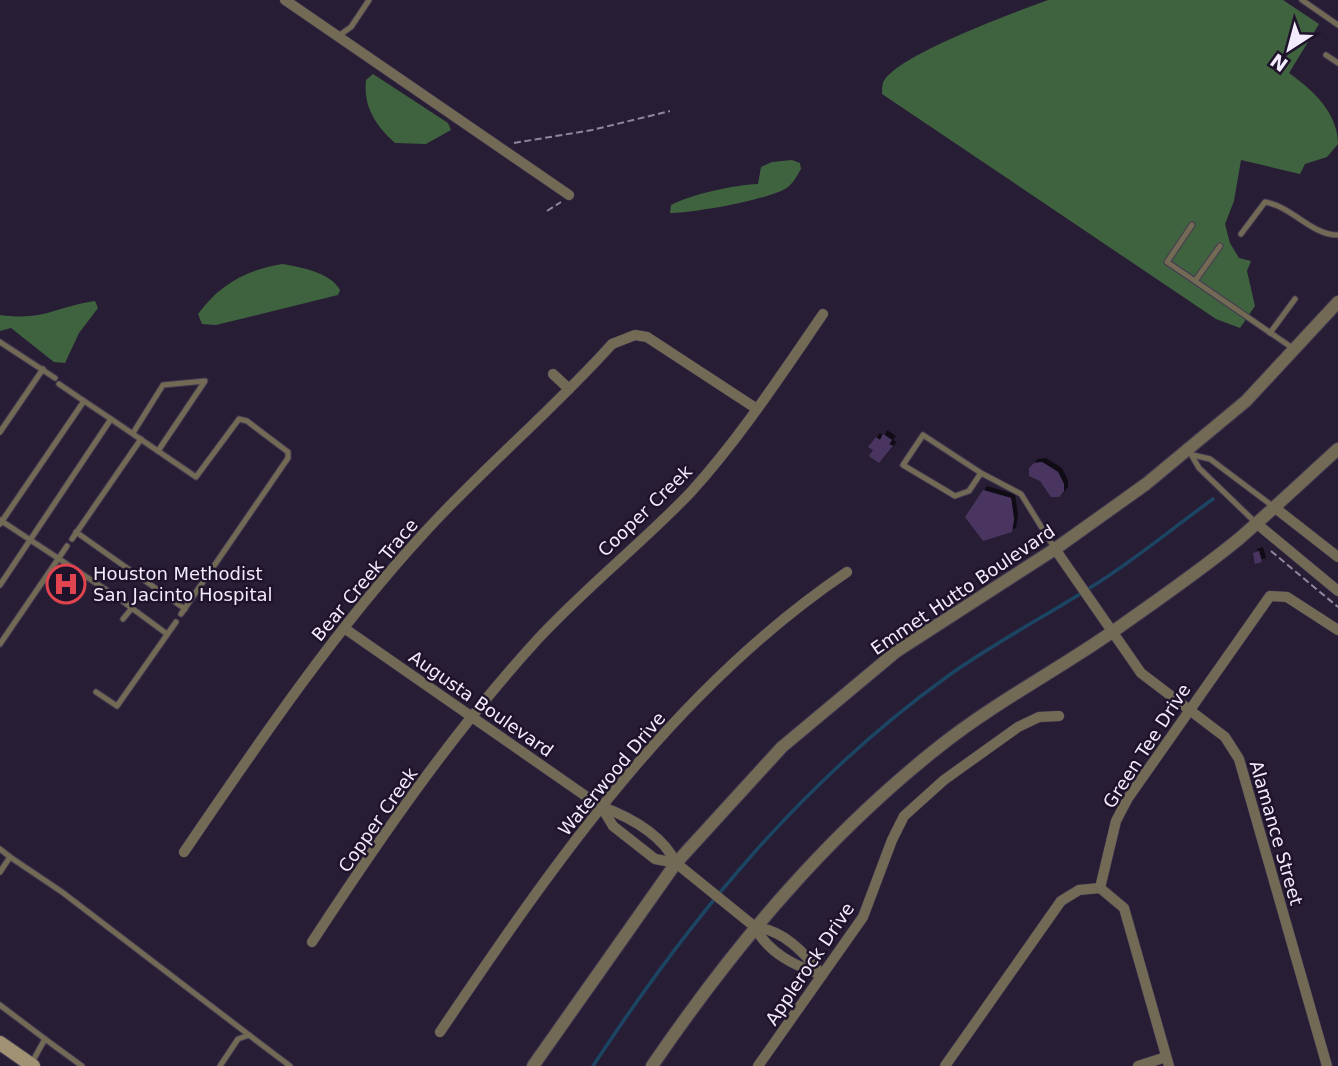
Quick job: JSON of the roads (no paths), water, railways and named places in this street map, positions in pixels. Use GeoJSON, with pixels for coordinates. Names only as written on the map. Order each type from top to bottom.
{"type":"FeatureCollection","features":[{"type":"Feature","properties":{"kind":"main road"},"geometry":{"type":"LineString","coordinates":[[0,1043],[31,1065]]}},
{"type":"Feature","properties":{"kind":"street"},"geometry":{"type":"LineString","coordinates":[[285,0],[569,195]]}},
{"type":"Feature","properties":{"kind":"street","name":"Emmet Hutto Boulevard"},"geometry":{"type":"LineString","coordinates":[[533,1066],[676,863],[782,747],[897,651],[1055,550],[1190,452],[1246,401],[1338,302]]}},
{"type":"Feature","properties":{"kind":"street","name":"Cooper Creek"},"geometry":{"type":"LineString","coordinates":[[472,717],[537,639],[689,493],[757,409],[822,314]]}},
{"type":"Feature","properties":{"kind":"street","name":"Bear Creek Trace"},"geometry":{"type":"LineString","coordinates":[[184,852],[344,628],[424,532],[622,339],[647,337],[757,409]]}},
{"type":"Feature","properties":{"kind":"street"},"geometry":{"type":"LineString","coordinates":[[553,374],[569,389]]}},
{"type":"Feature","properties":{"kind":"street"},"geometry":{"type":"LineString","coordinates":[[652,1066],[703,992],[755,927],[797,877],[863,812],[942,745],[1111,633],[1256,523],[1338,449]]}},
{"type":"Feature","properties":{"kind":"street"},"geometry":{"type":"LineString","coordinates":[[1274,508],[1338,556]]}},
{"type":"Feature","properties":{"kind":"street"},"geometry":{"type":"LineString","coordinates":[[1256,523],[1338,591]]}},
{"type":"Feature","properties":{"kind":"street","name":"Alamance Street"},"geometry":{"type":"LineString","coordinates":[[1055,550],[1141,673],[1225,737],[1239,759],[1326,1066]]}},
{"type":"Feature","properties":{"kind":"street","name":"Waterwood Drive"},"geometry":{"type":"LineString","coordinates":[[440,1032],[600,806],[668,730],[721,677],[792,614],[847,572]]}},
{"type":"Feature","properties":{"kind":"street","name":"Green Tee Drive"},"geometry":{"type":"LineString","coordinates":[[1100,888],[1116,821],[1140,780],[1270,596],[1278,595],[1298,603],[1338,630]]}},
{"type":"Feature","properties":{"kind":"street","name":"Augusta Boulevard"},"geometry":{"type":"LineString","coordinates":[[344,628],[600,806],[622,814],[667,845],[676,863],[755,927],[762,941],[795,965],[822,975]]}},
{"type":"Feature","properties":{"kind":"street","name":"Applerock Drive"},"geometry":{"type":"LineString","coordinates":[[758,1066],[863,917],[892,839],[904,816],[944,780],[1018,727],[1039,717],[1059,716]]}},
{"type":"Feature","properties":{"kind":"street","name":"Copper Creek"},"geometry":{"type":"LineString","coordinates":[[312,942],[472,717]]}},
{"type":"Feature","properties":{"kind":"street","name":"Augusta Boulevard"},"geometry":{"type":"LineString","coordinates":[[600,806],[613,827],[655,859],[676,863]]}},
{"type":"Feature","properties":{"kind":"street"},"geometry":{"type":"LineString","coordinates":[[945,1066],[1061,901],[1079,890],[1100,888],[1124,908],[1167,1061],[1138,1066]]}},
{"type":"Feature","properties":{"kind":"street","name":"Augusta Boulevard"},"geometry":{"type":"LineString","coordinates":[[755,927],[771,929],[805,954],[822,975]]}},
{"type":"Feature","properties":{"kind":"lane"},"geometry":{"type":"LineString","coordinates":[[337,37],[351,27],[369,0]]}},
{"type":"Feature","properties":{"kind":"lane"},"geometry":{"type":"LineString","coordinates":[[1302,0],[1338,25]]}},
{"type":"Feature","properties":{"kind":"lane"},"geometry":{"type":"LineString","coordinates":[[1326,55],[1338,64]]}},
{"type":"Feature","properties":{"kind":"lane"},"geometry":{"type":"LineString","coordinates":[[1241,234],[1265,202],[1278,204],[1324,235],[1338,235]]}},
{"type":"Feature","properties":{"kind":"lane"},"geometry":{"type":"LineString","coordinates":[[1192,225],[1167,262],[1294,349]]}},
{"type":"Feature","properties":{"kind":"lane"},"geometry":{"type":"LineString","coordinates":[[1195,281],[1220,246]]}},
{"type":"Feature","properties":{"kind":"lane"},"geometry":{"type":"LineString","coordinates":[[1270,333],[1294,299]]}},
{"type":"Feature","properties":{"kind":"lane"},"geometry":{"type":"LineString","coordinates":[[0,342],[55,377]]}},
{"type":"Feature","properties":{"kind":"lane"},"geometry":{"type":"LineString","coordinates":[[1,428],[43,369]]}},
{"type":"Feature","properties":{"kind":"lane"},"geometry":{"type":"LineString","coordinates":[[133,433],[163,385],[205,381],[158,451]]}},
{"type":"Feature","properties":{"kind":"lane"},"geometry":{"type":"LineString","coordinates":[[59,384],[196,477],[239,419],[286,448],[289,454],[183,611],[76,532]]}},
{"type":"Feature","properties":{"kind":"lane"},"geometry":{"type":"LineString","coordinates":[[84,401],[1,522],[32,540],[167,634]]}},
{"type":"Feature","properties":{"kind":"lane"},"geometry":{"type":"LineString","coordinates":[[0,585],[111,419]]}},
{"type":"Feature","properties":{"kind":"lane"},"geometry":{"type":"LineString","coordinates":[[981,473],[969,491],[955,496],[903,465],[923,435],[1026,499],[1055,550]]}},
{"type":"Feature","properties":{"kind":"lane"},"geometry":{"type":"LineString","coordinates":[[72,539],[141,439]]}},
{"type":"Feature","properties":{"kind":"lane"},"geometry":{"type":"LineString","coordinates":[[1190,452],[1210,459],[1274,508]]}},
{"type":"Feature","properties":{"kind":"lane"},"geometry":{"type":"LineString","coordinates":[[1190,452],[1199,468],[1256,523]]}},
{"type":"Feature","properties":{"kind":"lane"},"geometry":{"type":"LineString","coordinates":[[0,644],[67,546]]}},
{"type":"Feature","properties":{"kind":"lane"},"geometry":{"type":"LineString","coordinates":[[72,584],[80,573]]}},
{"type":"Feature","properties":{"kind":"lane"},"geometry":{"type":"LineString","coordinates":[[123,620],[132,608]]}},
{"type":"Feature","properties":{"kind":"lane"},"geometry":{"type":"LineString","coordinates":[[96,692],[117,706],[176,622]]}},
{"type":"Feature","properties":{"kind":"lane"},"geometry":{"type":"LineString","coordinates":[[0,849],[62,892],[290,1066]]}},
{"type":"Feature","properties":{"kind":"lane"},"geometry":{"type":"LineString","coordinates":[[0,872],[10,857]]}},
{"type":"Feature","properties":{"kind":"lane"},"geometry":{"type":"LineString","coordinates":[[0,1005],[82,1066]]}},
{"type":"Feature","properties":{"kind":"lane"},"geometry":{"type":"LineString","coordinates":[[220,1066],[238,1039],[249,1035]]}},
{"type":"Feature","properties":{"kind":"lane"},"geometry":{"type":"LineString","coordinates":[[31,1065],[45,1040]]}},
{"type":"Feature","properties":{"kind":"waterway"},"geometry":{"type":"LineString","coordinates":[[593,1066],[669,957],[710,905],[752,854],[845,760],[948,676],[1111,574],[1213,499]]}},
{"type":"Feature","properties":{"kind":"place","name":"Houston Methodist San Jacinto Hospital"},"geometry":{"type":"Point","coordinates":[66,584]}}]}
